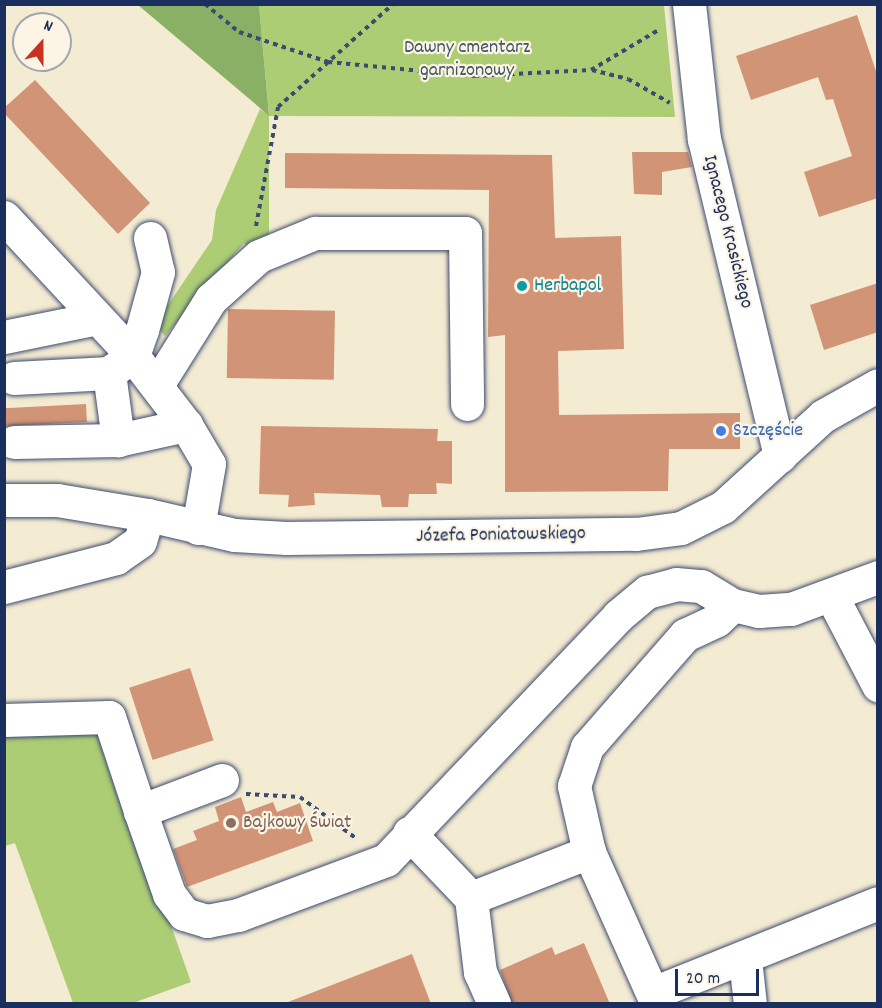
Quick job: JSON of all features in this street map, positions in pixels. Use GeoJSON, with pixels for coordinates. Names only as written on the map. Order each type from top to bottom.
{"type":"FeatureCollection","features":[{"type":"Feature","properties":{"kind":"street","name":"Ignacego Krasickiego"},"geometry":{"type":"LineString","coordinates":[[698,7],[701,120],[780,456]]}},
{"type":"Feature","properties":{"kind":"street"},"geometry":{"type":"LineString","coordinates":[[4,217],[97,318],[121,365],[157,385],[186,425],[209,464],[209,481],[198,528]]}},
{"type":"Feature","properties":{"kind":"street"},"geometry":{"type":"LineString","coordinates":[[157,385],[211,299],[259,256],[315,233],[465,233],[467,404]]}},
{"type":"Feature","properties":{"kind":"street"},"geometry":{"type":"LineString","coordinates":[[118,440],[121,365],[158,272],[150,238]]}},
{"type":"Feature","properties":{"kind":"street"},"geometry":{"type":"LineString","coordinates":[[4,337],[97,318]]}},
{"type":"Feature","properties":{"kind":"street"},"geometry":{"type":"LineString","coordinates":[[14,378],[121,365]]}},
{"type":"Feature","properties":{"kind":"street","name":"Józefa Poniatowskiego"},"geometry":{"type":"LineString","coordinates":[[4,500],[57,500],[148,515],[234,535],[285,538],[636,534],[681,528],[723,507],[823,416],[878,385]]}},
{"type":"Feature","properties":{"kind":"street"},"geometry":{"type":"LineString","coordinates":[[14,442],[118,440],[186,425]]}},
{"type":"Feature","properties":{"kind":"street"},"geometry":{"type":"LineString","coordinates":[[4,587],[116,558],[140,541],[148,515]]}},
{"type":"Feature","properties":{"kind":"street"},"geometry":{"type":"LineString","coordinates":[[4,720],[110,717],[169,894],[184,914],[207,921],[238,915],[386,860],[399,850],[409,833],[618,616],[647,592],[676,584],[701,586],[733,605],[759,611],[791,609],[878,577]]}},
{"type":"Feature","properties":{"kind":"street"},"geometry":{"type":"LineString","coordinates":[[831,595],[878,685]]}},
{"type":"Feature","properties":{"kind":"street"},"geometry":{"type":"LineString","coordinates":[[733,605],[717,620],[685,635],[587,747],[574,786],[589,852],[655,998],[878,903]]}},
{"type":"Feature","properties":{"kind":"street"},"geometry":{"type":"LineString","coordinates":[[140,811],[222,780]]}},
{"type":"Feature","properties":{"kind":"street"},"geometry":{"type":"LineString","coordinates":[[409,833],[471,898],[480,972],[494,1004]]}},
{"type":"Feature","properties":{"kind":"street"},"geometry":{"type":"LineString","coordinates":[[471,898],[589,852]]}},
{"type":"Feature","properties":{"kind":"street"},"geometry":{"type":"LineString","coordinates":[[745,959],[750,1004]]}},
{"type":"Feature","properties":{"kind":"path"},"geometry":{"type":"LineString","coordinates":[[205,4],[239,32],[328,62],[474,76],[591,70],[628,79],[701,120]]}},
{"type":"Feature","properties":{"kind":"path"},"geometry":{"type":"LineString","coordinates":[[259,256],[255,234],[278,107],[393,4]]}},
{"type":"Feature","properties":{"kind":"path"},"geometry":{"type":"LineString","coordinates":[[591,70],[698,7]]}},
{"type":"Feature","properties":{"kind":"path"},"geometry":{"type":"LineString","coordinates":[[222,780],[229,797],[240,793],[300,798],[386,860]]}},
{"type":"Feature","properties":{"kind":"green space"},"geometry":{"type":"Polygon","coordinates":[[[138,5],[259,5],[269,116],[260,108],[138,5]]]}},
{"type":"Feature","properties":{"kind":"green space","name":"Dawny cmentarz garnizonowy"},"geometry":{"type":"Polygon","coordinates":[[[259,5],[664,5],[675,117],[269,116],[269,264],[244,243],[165,336],[155,324],[212,240],[216,210],[260,109],[269,115],[259,5]]]}},
{"type":"Feature","properties":{"kind":"green space"},"geometry":{"type":"Polygon","coordinates":[[[89,726],[104,736],[191,982],[133,1003],[73,1003],[15,843],[5,846],[5,734],[89,726]]]}},
{"type":"Feature","properties":{"kind":"building"},"geometry":{"type":"Polygon","coordinates":[[[857,15],[878,77],[878,198],[819,217],[804,172],[852,156],[833,99],[826,100],[818,77],[751,100],[736,56],[857,15]]]}},
{"type":"Feature","properties":{"kind":"building"},"geometry":{"type":"Polygon","coordinates":[[[35,80],[150,203],[118,234],[4,113],[4,108],[35,80]]]}},
{"type":"Feature","properties":{"kind":"building"},"geometry":{"type":"Polygon","coordinates":[[[632,152],[688,152],[692,167],[662,172],[662,195],[634,194],[632,152]]]}},
{"type":"Feature","properties":{"kind":"building","name":"Herbapol"},"geometry":{"type":"Polygon","coordinates":[[[285,153],[552,155],[555,238],[621,236],[624,349],[558,351],[559,415],[740,413],[740,449],[669,449],[668,491],[505,492],[505,335],[488,337],[489,190],[285,188],[285,153]]]}},
{"type":"Feature","properties":{"kind":"building"},"geometry":{"type":"Polygon","coordinates":[[[878,283],[878,332],[824,350],[810,305],[878,283]]]}},
{"type":"Feature","properties":{"kind":"building"},"geometry":{"type":"Polygon","coordinates":[[[228,309],[335,311],[334,380],[227,378],[228,309]]]}},
{"type":"Feature","properties":{"kind":"building"},"geometry":{"type":"Polygon","coordinates":[[[86,404],[87,422],[5,426],[4,408],[86,404]]]}},
{"type":"Feature","properties":{"kind":"building"},"geometry":{"type":"Polygon","coordinates":[[[261,426],[438,429],[437,441],[452,441],[452,484],[436,483],[437,494],[409,494],[408,507],[382,507],[380,495],[314,493],[315,505],[288,507],[289,495],[259,494],[261,426]]]}},
{"type":"Feature","properties":{"kind":"building"},"geometry":{"type":"Polygon","coordinates":[[[190,668],[213,740],[153,760],[129,688],[190,668]]]}},
{"type":"Feature","properties":{"kind":"building"},"geometry":{"type":"Polygon","coordinates":[[[241,797],[246,812],[273,802],[277,812],[300,803],[313,841],[187,887],[173,849],[197,840],[193,831],[219,821],[215,807],[241,797]]]}},
{"type":"Feature","properties":{"kind":"building"},"geometry":{"type":"Polygon","coordinates":[[[584,943],[610,1004],[512,1004],[500,970],[552,947],[555,955],[584,943]]]}},
{"type":"Feature","properties":{"kind":"building"},"geometry":{"type":"Polygon","coordinates":[[[412,954],[431,1004],[288,1004],[288,1002],[412,954]]]}},
{"type":"Feature","properties":{"kind":"place","name":"Herbapol"},"geometry":{"type":"Point","coordinates":[522,286]}},
{"type":"Feature","properties":{"kind":"place","name":"Szczęście"},"geometry":{"type":"Point","coordinates":[721,431]}},
{"type":"Feature","properties":{"kind":"place","name":"Bajkowy Świat"},"geometry":{"type":"Point","coordinates":[231,823]}}]}
